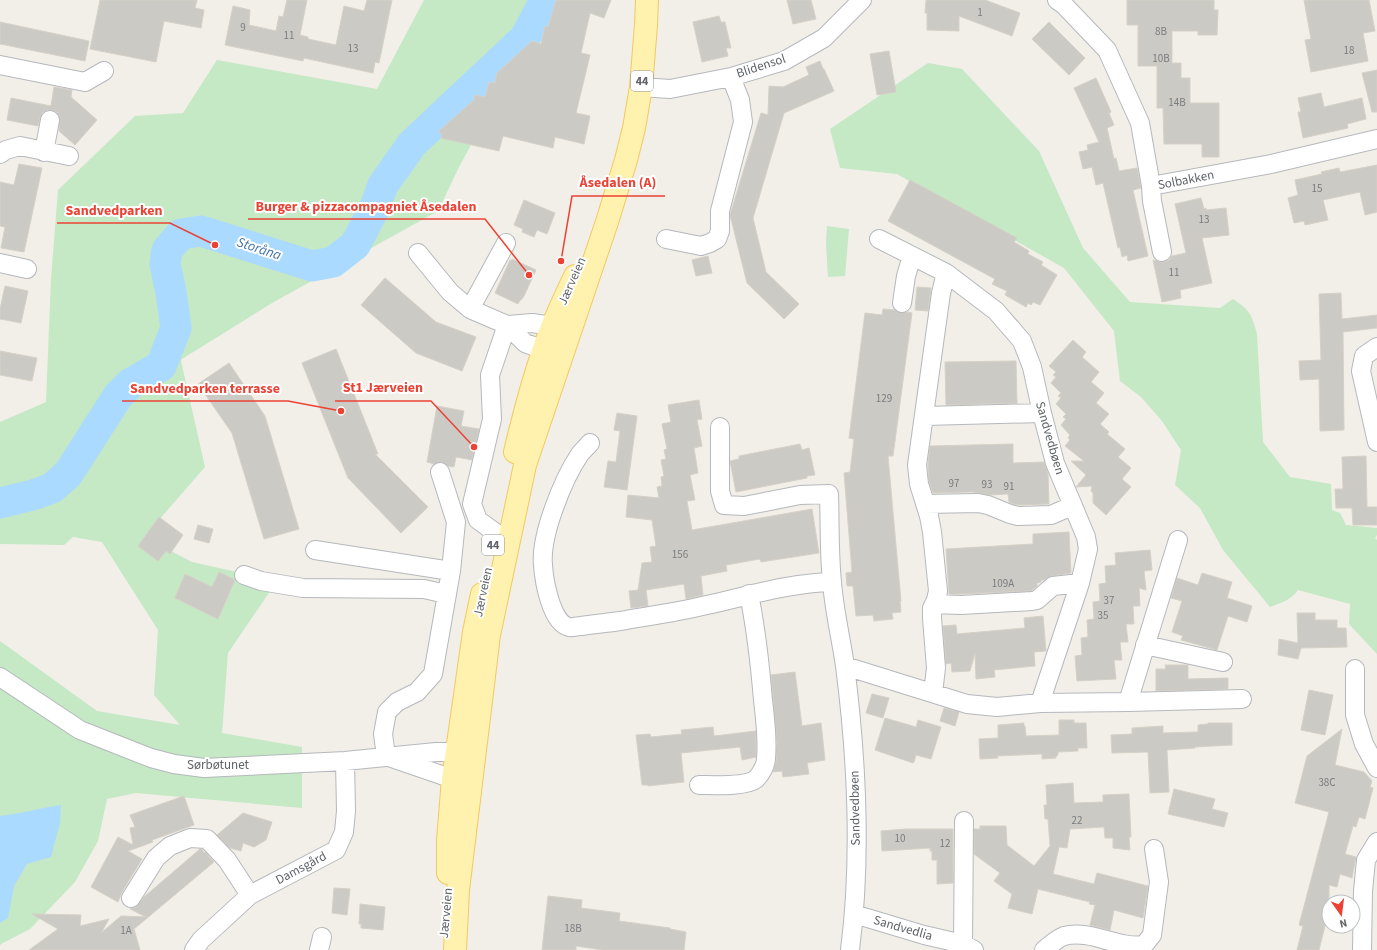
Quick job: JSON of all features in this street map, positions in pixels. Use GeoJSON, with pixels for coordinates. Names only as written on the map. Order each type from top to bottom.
{"type":"FeatureCollection","features":[{"type":"Feature","properties":{"kind":"main road","name":"Jærveien"},"geometry":{"type":"LineString","coordinates":[[442,950],[449,892],[448,840],[525,465],[626,160],[634,128],[641,87],[647,0]]}},
{"type":"Feature","properties":{"kind":"main road","name":"Jærveien"},"geometry":{"type":"LineString","coordinates":[[455,950],[462,776],[458,752],[474,632],[526,406],[544,350],[552,326],[626,160]]}},
{"type":"Feature","properties":{"kind":"street","name":"Blidensol"},"geometry":{"type":"LineString","coordinates":[[641,87],[670,89],[731,77],[784,61],[824,38],[862,0]]}},
{"type":"Feature","properties":{"kind":"street","name":"Solbakken"},"geometry":{"type":"LineString","coordinates":[[1064,2],[1108,50],[1140,123],[1151,186],[1272,164],[1377,139]]}},
{"type":"Feature","properties":{"kind":"street"},"geometry":{"type":"LineString","coordinates":[[0,65],[85,82],[104,71]]}},
{"type":"Feature","properties":{"kind":"street"},"geometry":{"type":"LineString","coordinates":[[666,239],[701,246],[717,239],[720,231],[720,211],[743,122],[740,100],[731,77]]}},
{"type":"Feature","properties":{"kind":"street"},"geometry":{"type":"LineString","coordinates":[[44,152],[50,120]]}},
{"type":"Feature","properties":{"kind":"street"},"geometry":{"type":"LineString","coordinates":[[0,154],[6,150],[20,146],[69,156]]}},
{"type":"Feature","properties":{"kind":"street"},"geometry":{"type":"LineString","coordinates":[[1151,186],[1152,201],[1162,252]]}},
{"type":"Feature","properties":{"kind":"street","name":"Sandvedbøen"},"geometry":{"type":"LineString","coordinates":[[879,239],[946,273],[996,311],[1022,341],[1032,367],[1055,463],[1086,537],[1088,549],[1080,583],[1040,704]]}},
{"type":"Feature","properties":{"kind":"street"},"geometry":{"type":"LineString","coordinates":[[470,309],[506,243]]}},
{"type":"Feature","properties":{"kind":"street"},"geometry":{"type":"LineString","coordinates":[[418,252],[450,292],[470,309],[506,325],[525,343],[544,350],[565,345],[552,326],[532,322],[506,325]]}},
{"type":"Feature","properties":{"kind":"street"},"geometry":{"type":"LineString","coordinates":[[902,303],[906,276],[912,256]]}},
{"type":"Feature","properties":{"kind":"street"},"geometry":{"type":"LineString","coordinates":[[0,263],[27,269]]}},
{"type":"Feature","properties":{"kind":"street"},"geometry":{"type":"LineString","coordinates":[[933,693],[936,668],[932,608],[938,591],[932,532],[919,484],[917,465],[941,292],[946,273]]}},
{"type":"Feature","properties":{"kind":"street"},"geometry":{"type":"LineString","coordinates":[[496,533],[478,520],[472,504],[492,419],[490,375],[506,325]]}},
{"type":"Feature","properties":{"kind":"street"},"geometry":{"type":"LineString","coordinates":[[1377,347],[1364,356],[1361,371],[1377,442]]}},
{"type":"Feature","properties":{"kind":"street"},"geometry":{"type":"LineString","coordinates":[[925,416],[1042,413]]}},
{"type":"Feature","properties":{"kind":"street","name":"Sandvedbøen"},"geometry":{"type":"LineString","coordinates":[[720,427],[720,491],[724,504],[744,506],[800,495],[829,494],[832,582],[845,666],[856,780],[854,914],[850,950]]}},
{"type":"Feature","properties":{"kind":"street"},"geometry":{"type":"LineString","coordinates":[[590,443],[580,454],[563,487],[554,509],[544,543],[542,559],[544,577],[551,604],[560,622],[568,627],[639,618],[706,606],[749,594],[811,583],[832,582]]}},
{"type":"Feature","properties":{"kind":"street"},"geometry":{"type":"LineString","coordinates":[[386,756],[383,734],[387,712],[397,702],[417,692],[433,674],[451,571],[456,522],[440,472]]}},
{"type":"Feature","properties":{"kind":"street"},"geometry":{"type":"LineString","coordinates":[[925,504],[978,502],[1018,516],[1051,515],[1072,506]]}},
{"type":"Feature","properties":{"kind":"street"},"geometry":{"type":"LineString","coordinates":[[1128,702],[1178,540]]}},
{"type":"Feature","properties":{"kind":"street"},"geometry":{"type":"LineString","coordinates":[[315,550],[451,571]]}},
{"type":"Feature","properties":{"kind":"street"},"geometry":{"type":"LineString","coordinates":[[244,575],[262,581],[303,588],[424,589],[446,594]]}},
{"type":"Feature","properties":{"kind":"street"},"geometry":{"type":"LineString","coordinates":[[934,604],[961,605],[1032,601],[1037,600],[1053,586],[1080,583]]}},
{"type":"Feature","properties":{"kind":"street"},"geometry":{"type":"LineString","coordinates":[[699,785],[749,783],[756,779],[766,762],[766,730],[760,669],[755,624],[749,594]]}},
{"type":"Feature","properties":{"kind":"street"},"geometry":{"type":"LineString","coordinates":[[1145,645],[1223,662]]}},
{"type":"Feature","properties":{"kind":"street"},"geometry":{"type":"LineString","coordinates":[[845,666],[967,704],[997,706],[1242,699]]}},
{"type":"Feature","properties":{"kind":"street"},"geometry":{"type":"LineString","coordinates":[[1355,669],[1354,715],[1364,744],[1377,768]]}},
{"type":"Feature","properties":{"kind":"street","name":"Sørbøtunet"},"geometry":{"type":"LineString","coordinates":[[0,677],[80,730],[151,758],[174,764],[204,768],[344,761],[436,752],[458,752]]}},
{"type":"Feature","properties":{"kind":"street","name":"Sørbøtunet"},"geometry":{"type":"LineString","coordinates":[[386,756],[462,776]]}},
{"type":"Feature","properties":{"kind":"street","name":"Damsgård"},"geometry":{"type":"LineString","coordinates":[[194,950],[201,940],[250,895],[336,850],[344,832],[346,811],[344,761]]}},
{"type":"Feature","properties":{"kind":"street"},"geometry":{"type":"LineString","coordinates":[[964,822],[968,947]]}},
{"type":"Feature","properties":{"kind":"street"},"geometry":{"type":"LineString","coordinates":[[131,898],[156,858],[170,846],[190,838],[207,839],[228,860],[250,895]]}},
{"type":"Feature","properties":{"kind":"street"},"geometry":{"type":"LineString","coordinates":[[1362,950],[1363,891],[1366,860],[1377,842]]}},
{"type":"Feature","properties":{"kind":"street"},"geometry":{"type":"LineString","coordinates":[[1044,950],[1063,936],[1082,935],[1134,946],[1144,945],[1152,935],[1160,882],[1154,849]]}},
{"type":"Feature","properties":{"kind":"street","name":"Sandvedlia"},"geometry":{"type":"LineString","coordinates":[[854,914],[968,947]]}},
{"type":"Feature","properties":{"kind":"green space"},"geometry":{"type":"Polygon","coordinates":[[[424,0],[539,0],[544,11],[459,167],[438,211],[272,303],[182,359],[181,361],[205,467],[144,537],[192,562],[277,581],[228,653],[222,733],[302,747],[302,808],[136,793],[107,799],[98,841],[75,882],[30,929],[1,944],[0,946],[0,641],[97,711],[180,725],[154,695],[158,630],[102,542],[73,537],[64,545],[0,544],[0,422],[46,402],[51,279],[58,190],[135,116],[183,113],[217,60],[377,89],[424,0]]]}},
{"type":"Feature","properties":{"kind":"green space"},"geometry":{"type":"Polygon","coordinates":[[[928,63],[962,69],[1039,151],[1083,248],[1130,302],[1220,308],[1233,299],[1247,310],[1254,322],[1257,334],[1263,442],[1290,477],[1331,484],[1332,510],[1340,513],[1346,525],[1377,528],[1377,535],[1375,538],[1377,540],[1377,654],[1349,624],[1350,604],[1298,590],[1289,599],[1270,607],[1223,550],[1200,508],[1175,485],[1181,450],[1162,421],[1141,397],[1120,381],[1114,331],[1064,268],[897,174],[840,168],[830,129],[928,63]]]}},
{"type":"Feature","properties":{"kind":"green space"},"geometry":{"type":"Polygon","coordinates":[[[827,226],[849,229],[845,276],[828,277],[826,243],[827,226]]]}},
{"type":"Feature","properties":{"kind":"water"},"geometry":{"type":"Polygon","coordinates":[[[61,805],[60,823],[51,857],[27,864],[14,886],[8,918],[0,923],[0,816],[61,805]]]}},
{"type":"Feature","properties":{"kind":"building"},"geometry":{"type":"Polygon","coordinates":[[[100,0],[197,0],[195,8],[204,10],[201,28],[164,21],[156,62],[90,49],[100,0]]]}},
{"type":"Feature","properties":{"kind":"building"},"geometry":{"type":"Polygon","coordinates":[[[287,0],[307,0],[300,35],[308,37],[308,39],[336,45],[344,6],[364,11],[367,0],[392,0],[379,63],[375,62],[373,73],[304,58],[303,61],[225,45],[233,6],[250,10],[249,25],[276,31],[279,16],[283,17],[287,0]]]}},
{"type":"Feature","properties":{"kind":"building"},"geometry":{"type":"Polygon","coordinates":[[[556,0],[611,0],[604,18],[590,13],[581,53],[590,55],[576,113],[590,116],[584,144],[555,137],[553,148],[503,136],[499,151],[441,138],[442,135],[439,131],[474,100],[475,95],[485,97],[489,82],[495,83],[497,73],[532,41],[541,44],[545,26],[548,27],[556,0]]]}},
{"type":"Feature","properties":{"kind":"building"},"geometry":{"type":"Polygon","coordinates":[[[787,0],[811,0],[816,19],[793,24],[787,0]]]}},
{"type":"Feature","properties":{"kind":"building"},"geometry":{"type":"Polygon","coordinates":[[[926,0],[985,0],[1020,13],[1012,36],[959,16],[959,31],[927,30],[927,13],[925,13],[926,0]]]}},
{"type":"Feature","properties":{"kind":"building"},"geometry":{"type":"Polygon","coordinates":[[[1127,0],[1214,0],[1214,10],[1218,10],[1217,35],[1198,35],[1198,31],[1172,31],[1172,63],[1181,63],[1181,78],[1190,78],[1190,103],[1219,103],[1219,157],[1202,157],[1202,144],[1164,144],[1163,108],[1157,108],[1157,66],[1138,66],[1138,25],[1127,25],[1127,0]]]}},
{"type":"Feature","properties":{"kind":"building"},"geometry":{"type":"Polygon","coordinates":[[[1304,0],[1369,0],[1375,31],[1363,33],[1368,61],[1311,72],[1305,40],[1311,39],[1304,0]]]}},
{"type":"Feature","properties":{"kind":"building"},"geometry":{"type":"Polygon","coordinates":[[[719,16],[721,22],[725,22],[731,48],[726,48],[728,56],[702,62],[693,22],[719,16]]]}},
{"type":"Feature","properties":{"kind":"building"},"geometry":{"type":"Polygon","coordinates":[[[0,22],[89,41],[85,61],[0,44],[0,22]]]}},
{"type":"Feature","properties":{"kind":"building"},"geometry":{"type":"Polygon","coordinates":[[[1049,22],[1085,58],[1069,75],[1032,39],[1049,22]]]}},
{"type":"Feature","properties":{"kind":"building"},"geometry":{"type":"Polygon","coordinates":[[[889,51],[896,92],[877,95],[870,54],[889,51]]]}},
{"type":"Feature","properties":{"kind":"building"},"geometry":{"type":"Polygon","coordinates":[[[820,61],[834,91],[784,113],[753,218],[766,272],[799,304],[784,319],[747,283],[730,215],[761,113],[768,115],[769,86],[783,87],[809,75],[806,67],[820,61]]]}},
{"type":"Feature","properties":{"kind":"building"},"geometry":{"type":"Polygon","coordinates":[[[1377,70],[1377,112],[1372,112],[1362,73],[1377,70]]]}},
{"type":"Feature","properties":{"kind":"building"},"geometry":{"type":"Polygon","coordinates":[[[1096,78],[1111,112],[1109,113],[1114,125],[1107,128],[1114,159],[1116,158],[1119,171],[1137,168],[1141,188],[1133,190],[1148,256],[1128,261],[1127,255],[1122,257],[1120,247],[1118,248],[1103,183],[1096,185],[1092,167],[1083,169],[1079,152],[1088,150],[1087,145],[1099,142],[1074,88],[1096,78]]]}},
{"type":"Feature","properties":{"kind":"building"},"geometry":{"type":"Polygon","coordinates":[[[54,87],[72,90],[71,97],[97,120],[75,145],[59,131],[60,117],[57,112],[52,110],[47,110],[42,113],[38,126],[7,120],[11,98],[51,106],[54,87]]]}},
{"type":"Feature","properties":{"kind":"building"},"geometry":{"type":"Polygon","coordinates":[[[1321,93],[1324,107],[1362,98],[1366,119],[1347,124],[1348,128],[1303,138],[1298,112],[1301,112],[1298,98],[1321,93]]]}},
{"type":"Feature","properties":{"kind":"building"},"geometry":{"type":"Polygon","coordinates":[[[19,164],[42,168],[24,252],[1,248],[5,227],[0,226],[0,182],[14,185],[19,164]]]}},
{"type":"Feature","properties":{"kind":"building"},"geometry":{"type":"Polygon","coordinates":[[[1377,165],[1377,212],[1365,215],[1360,192],[1323,200],[1328,220],[1305,225],[1304,221],[1294,223],[1288,198],[1298,195],[1295,180],[1322,174],[1321,172],[1339,168],[1340,172],[1377,165]]]}},
{"type":"Feature","properties":{"kind":"building"},"geometry":{"type":"Polygon","coordinates":[[[910,180],[1017,238],[1014,242],[1029,251],[1028,254],[1043,262],[1041,265],[1057,275],[1040,305],[1033,302],[1031,305],[1028,303],[1026,307],[1005,295],[1007,291],[992,284],[995,279],[888,221],[910,180]]]}},
{"type":"Feature","properties":{"kind":"building"},"geometry":{"type":"Polygon","coordinates":[[[1201,198],[1204,209],[1206,208],[1206,210],[1226,208],[1229,235],[1202,238],[1212,283],[1180,290],[1181,298],[1162,302],[1153,260],[1164,262],[1169,260],[1172,256],[1186,253],[1175,204],[1201,198]]]}},
{"type":"Feature","properties":{"kind":"building"},"geometry":{"type":"Polygon","coordinates":[[[524,200],[555,213],[547,234],[537,230],[534,237],[522,232],[523,229],[514,225],[524,200]]]}},
{"type":"Feature","properties":{"kind":"building"},"geometry":{"type":"Polygon","coordinates":[[[708,256],[712,273],[696,276],[692,260],[708,256]]]}},
{"type":"Feature","properties":{"kind":"building"},"geometry":{"type":"Polygon","coordinates":[[[512,259],[536,270],[524,296],[518,304],[495,293],[510,260],[511,261],[512,259]]]}},
{"type":"Feature","properties":{"kind":"building"},"geometry":{"type":"Polygon","coordinates":[[[385,278],[436,322],[476,337],[462,371],[416,353],[361,305],[385,278]]]}},
{"type":"Feature","properties":{"kind":"building"},"geometry":{"type":"Polygon","coordinates":[[[5,286],[28,291],[21,323],[0,319],[0,309],[5,286]]]}},
{"type":"Feature","properties":{"kind":"building"},"geometry":{"type":"Polygon","coordinates":[[[917,287],[931,288],[928,311],[915,310],[917,287]]]}},
{"type":"Feature","properties":{"kind":"building"},"geometry":{"type":"Polygon","coordinates":[[[1341,293],[1342,319],[1377,315],[1377,328],[1343,332],[1344,430],[1320,431],[1319,379],[1300,380],[1299,361],[1321,360],[1319,294],[1341,293]]]}},
{"type":"Feature","properties":{"kind":"building"},"geometry":{"type":"Polygon","coordinates":[[[883,309],[895,310],[901,313],[912,313],[893,456],[888,456],[901,612],[892,613],[893,619],[874,621],[873,615],[856,616],[853,586],[847,586],[846,573],[852,572],[844,473],[850,472],[854,439],[849,438],[865,313],[882,315],[883,309]]]}},
{"type":"Feature","properties":{"kind":"building"},"geometry":{"type":"Polygon","coordinates":[[[1073,340],[1086,352],[1082,357],[1099,372],[1091,382],[1104,393],[1096,403],[1109,414],[1100,424],[1109,432],[1107,434],[1125,449],[1118,457],[1131,468],[1122,479],[1131,487],[1106,515],[1093,503],[1093,493],[1091,491],[1092,486],[1076,487],[1086,475],[1071,461],[1084,461],[1065,446],[1070,440],[1068,438],[1070,435],[1061,425],[1066,419],[1063,417],[1066,414],[1056,404],[1061,398],[1058,396],[1061,393],[1051,383],[1056,377],[1053,375],[1056,372],[1049,366],[1073,340]]]}},
{"type":"Feature","properties":{"kind":"building"},"geometry":{"type":"Polygon","coordinates":[[[336,349],[378,454],[375,454],[428,507],[401,533],[348,478],[302,363],[336,349]]]}},
{"type":"Feature","properties":{"kind":"building"},"geometry":{"type":"Polygon","coordinates":[[[0,351],[37,358],[32,381],[0,375],[0,351]]]}},
{"type":"Feature","properties":{"kind":"building"},"geometry":{"type":"Polygon","coordinates":[[[1016,361],[1017,403],[946,405],[945,362],[1016,361]]]}},
{"type":"Feature","properties":{"kind":"building"},"geometry":{"type":"Polygon","coordinates":[[[229,363],[265,416],[299,529],[264,539],[232,433],[198,384],[229,363]]]}},
{"type":"Feature","properties":{"kind":"building"},"geometry":{"type":"Polygon","coordinates":[[[699,400],[702,419],[697,420],[702,446],[694,448],[698,473],[690,475],[695,500],[687,501],[692,530],[812,509],[819,553],[761,562],[760,559],[726,565],[727,571],[701,576],[703,595],[686,599],[684,584],[646,590],[648,606],[631,608],[629,591],[638,590],[642,563],[652,562],[650,547],[656,546],[652,520],[626,517],[628,495],[659,498],[657,487],[662,486],[661,477],[664,476],[661,460],[666,459],[664,450],[667,449],[662,424],[671,422],[668,405],[699,400]]]}},
{"type":"Feature","properties":{"kind":"building"},"geometry":{"type":"Polygon","coordinates":[[[437,406],[464,411],[461,426],[479,429],[472,460],[456,457],[454,467],[448,466],[442,462],[434,464],[427,462],[437,406]]]}},
{"type":"Feature","properties":{"kind":"building"},"geometry":{"type":"Polygon","coordinates":[[[617,413],[637,416],[627,490],[604,487],[608,461],[616,462],[620,431],[614,430],[617,413]]]}},
{"type":"Feature","properties":{"kind":"building"},"geometry":{"type":"Polygon","coordinates":[[[800,444],[802,450],[809,448],[815,475],[807,476],[807,478],[736,492],[730,461],[739,459],[739,456],[800,444]]]}},
{"type":"Feature","properties":{"kind":"building"},"geometry":{"type":"Polygon","coordinates":[[[1013,444],[1013,463],[1044,462],[1048,474],[1049,504],[1013,504],[1009,502],[1008,494],[990,495],[973,492],[933,493],[929,482],[928,465],[930,446],[1013,444]]]}},
{"type":"Feature","properties":{"kind":"building"},"geometry":{"type":"Polygon","coordinates":[[[1366,456],[1367,507],[1377,507],[1377,525],[1353,525],[1352,508],[1336,508],[1335,489],[1343,489],[1342,457],[1366,456]]]}},
{"type":"Feature","properties":{"kind":"building"},"geometry":{"type":"Polygon","coordinates":[[[159,517],[183,535],[170,554],[166,551],[158,561],[138,546],[159,517]]]}},
{"type":"Feature","properties":{"kind":"building"},"geometry":{"type":"Polygon","coordinates":[[[198,525],[213,529],[209,543],[194,539],[198,525]]]}},
{"type":"Feature","properties":{"kind":"building"},"geometry":{"type":"Polygon","coordinates":[[[1069,532],[1071,573],[1051,576],[1041,580],[1041,582],[1037,583],[1037,586],[1031,591],[949,594],[946,549],[1033,544],[1033,534],[1069,532]]]}},
{"type":"Feature","properties":{"kind":"building"},"geometry":{"type":"Polygon","coordinates":[[[1150,550],[1152,570],[1144,571],[1146,590],[1139,588],[1140,606],[1133,606],[1134,624],[1126,624],[1128,642],[1120,642],[1122,660],[1114,660],[1116,679],[1077,681],[1075,656],[1082,655],[1081,638],[1088,637],[1087,620],[1094,619],[1093,602],[1100,601],[1099,584],[1106,583],[1105,566],[1116,565],[1115,553],[1150,550]]]}},
{"type":"Feature","properties":{"kind":"building"},"geometry":{"type":"Polygon","coordinates":[[[219,572],[235,580],[218,619],[175,598],[185,574],[212,587],[219,572]]]}},
{"type":"Feature","properties":{"kind":"building"},"geometry":{"type":"Polygon","coordinates":[[[1202,573],[1232,582],[1227,598],[1252,606],[1247,622],[1228,616],[1217,650],[1181,640],[1183,636],[1172,632],[1182,601],[1171,598],[1177,578],[1198,585],[1202,573]]]}},
{"type":"Feature","properties":{"kind":"building"},"geometry":{"type":"Polygon","coordinates":[[[1297,613],[1315,613],[1315,620],[1337,620],[1337,628],[1346,628],[1347,647],[1301,648],[1298,659],[1278,655],[1279,639],[1298,643],[1297,613]]]}},
{"type":"Feature","properties":{"kind":"building"},"geometry":{"type":"Polygon","coordinates":[[[1043,616],[1046,651],[1034,652],[1035,666],[994,670],[995,677],[976,679],[975,653],[970,671],[952,672],[951,663],[946,664],[943,626],[956,625],[957,634],[1025,628],[1024,618],[1043,616]]]}},
{"type":"Feature","properties":{"kind":"building"},"geometry":{"type":"Polygon","coordinates":[[[1165,665],[1188,665],[1188,679],[1228,678],[1228,689],[1156,691],[1156,669],[1166,669],[1165,665]]]}},
{"type":"Feature","properties":{"kind":"building"},"geometry":{"type":"Polygon","coordinates":[[[795,672],[802,726],[821,723],[825,760],[807,763],[809,774],[783,777],[782,771],[773,772],[776,762],[777,743],[771,675],[795,672]]]}},
{"type":"Feature","properties":{"kind":"building"},"geometry":{"type":"Polygon","coordinates":[[[1309,690],[1333,695],[1325,735],[1301,730],[1309,690]]]}},
{"type":"Feature","properties":{"kind":"building"},"geometry":{"type":"Polygon","coordinates":[[[872,694],[889,698],[883,718],[866,713],[872,694]]]}},
{"type":"Feature","properties":{"kind":"building"},"geometry":{"type":"Polygon","coordinates":[[[944,708],[959,712],[955,726],[940,721],[944,708]]]}},
{"type":"Feature","properties":{"kind":"building"},"geometry":{"type":"Polygon","coordinates":[[[885,718],[916,727],[918,720],[941,727],[931,759],[916,755],[913,763],[875,750],[885,718]]]}},
{"type":"Feature","properties":{"kind":"building"},"geometry":{"type":"Polygon","coordinates":[[[1059,720],[1074,720],[1074,723],[1086,723],[1087,748],[1078,748],[1078,751],[1058,752],[1056,758],[1042,759],[1042,754],[997,756],[998,758],[980,759],[979,739],[998,738],[998,725],[1024,723],[1026,736],[1059,735],[1059,720]]]}},
{"type":"Feature","properties":{"kind":"building"},"geometry":{"type":"Polygon","coordinates":[[[1208,723],[1232,723],[1232,745],[1167,750],[1169,792],[1150,793],[1148,752],[1112,753],[1111,735],[1132,734],[1132,728],[1163,726],[1163,733],[1198,732],[1198,725],[1208,723]]]}},
{"type":"Feature","properties":{"kind":"building"},"geometry":{"type":"Polygon","coordinates":[[[713,727],[714,736],[756,731],[756,757],[742,760],[740,747],[681,753],[684,782],[648,786],[642,785],[636,735],[650,734],[651,737],[682,734],[681,730],[713,727]]]}},
{"type":"Feature","properties":{"kind":"building"},"geometry":{"type":"Polygon","coordinates":[[[1342,729],[1335,765],[1364,772],[1372,781],[1370,787],[1373,788],[1365,819],[1359,817],[1356,827],[1353,826],[1345,854],[1356,857],[1352,878],[1340,874],[1337,887],[1329,885],[1329,894],[1321,894],[1321,934],[1323,934],[1319,950],[1297,950],[1303,926],[1299,925],[1329,812],[1295,803],[1307,756],[1342,729]]]}},
{"type":"Feature","properties":{"kind":"building"},"geometry":{"type":"Polygon","coordinates":[[[1073,783],[1074,803],[1103,802],[1103,795],[1129,794],[1131,837],[1129,837],[1130,850],[1113,848],[1113,838],[1105,838],[1104,827],[1070,829],[1067,848],[1059,847],[1053,874],[1094,884],[1097,873],[1148,886],[1143,918],[1114,910],[1110,930],[1090,925],[1095,905],[1089,904],[1090,902],[1038,889],[1032,914],[1008,908],[1012,894],[994,881],[1000,873],[974,854],[974,829],[980,829],[980,826],[1006,826],[1007,845],[1034,866],[1050,846],[1048,819],[1045,819],[1044,805],[1047,805],[1046,785],[1073,783]]]}},
{"type":"Feature","properties":{"kind":"building"},"geometry":{"type":"Polygon","coordinates":[[[1174,789],[1215,799],[1212,809],[1228,813],[1224,827],[1168,814],[1174,789]]]}},
{"type":"Feature","properties":{"kind":"building"},"geometry":{"type":"Polygon","coordinates":[[[184,796],[194,825],[152,840],[153,842],[128,851],[142,859],[122,892],[118,902],[91,887],[118,837],[133,845],[130,828],[135,827],[130,815],[184,796]]]}},
{"type":"Feature","properties":{"kind":"building"},"geometry":{"type":"Polygon","coordinates":[[[243,813],[272,822],[266,840],[254,847],[243,843],[241,851],[230,848],[217,835],[243,813]]]}},
{"type":"Feature","properties":{"kind":"building"},"geometry":{"type":"Polygon","coordinates":[[[906,829],[953,829],[953,883],[937,884],[937,860],[932,860],[932,851],[930,851],[930,848],[882,851],[881,831],[906,829]]]}},
{"type":"Feature","properties":{"kind":"building"},"geometry":{"type":"Polygon","coordinates":[[[200,849],[202,849],[204,853],[205,852],[214,862],[134,929],[140,950],[29,950],[58,929],[32,914],[81,915],[80,926],[109,919],[101,933],[121,916],[146,917],[130,909],[136,907],[144,897],[200,849]]]}},
{"type":"Feature","properties":{"kind":"building"},"geometry":{"type":"Polygon","coordinates":[[[334,888],[350,889],[347,915],[332,913],[334,888]]]}},
{"type":"Feature","properties":{"kind":"building"},"geometry":{"type":"Polygon","coordinates":[[[548,896],[582,900],[581,908],[620,913],[619,921],[670,928],[686,932],[684,950],[602,950],[576,946],[576,950],[542,950],[548,896]]]}},
{"type":"Feature","properties":{"kind":"building"},"geometry":{"type":"Polygon","coordinates":[[[360,904],[385,907],[383,930],[361,928],[361,924],[359,924],[360,904]]]}},
{"type":"Feature","properties":{"kind":"waterway","name":"Storåna"},"geometry":{"type":"LineString","coordinates":[[0,503],[33,495],[52,488],[68,474],[118,396],[130,384],[161,366],[176,328],[165,264],[167,250],[181,234],[201,231],[312,266],[333,262],[355,245],[375,207],[383,185],[412,144],[525,38],[545,0]]}},
{"type":"Feature","properties":{"kind":"place","name":"Sandvedparken"},"geometry":{"type":"Point","coordinates":[215,245]}},
{"type":"Feature","properties":{"kind":"place","name":"Åsedalen (A)"},"geometry":{"type":"Point","coordinates":[561,261]}},
{"type":"Feature","properties":{"kind":"place","name":"Burger & pizzacompagniet Åsedalen"},"geometry":{"type":"Point","coordinates":[529,275]}},
{"type":"Feature","properties":{"kind":"place","name":"Sandvedparken terrasse"},"geometry":{"type":"Point","coordinates":[341,411]}},
{"type":"Feature","properties":{"kind":"place","name":"St1 Jærveien"},"geometry":{"type":"Point","coordinates":[474,447]}}]}
